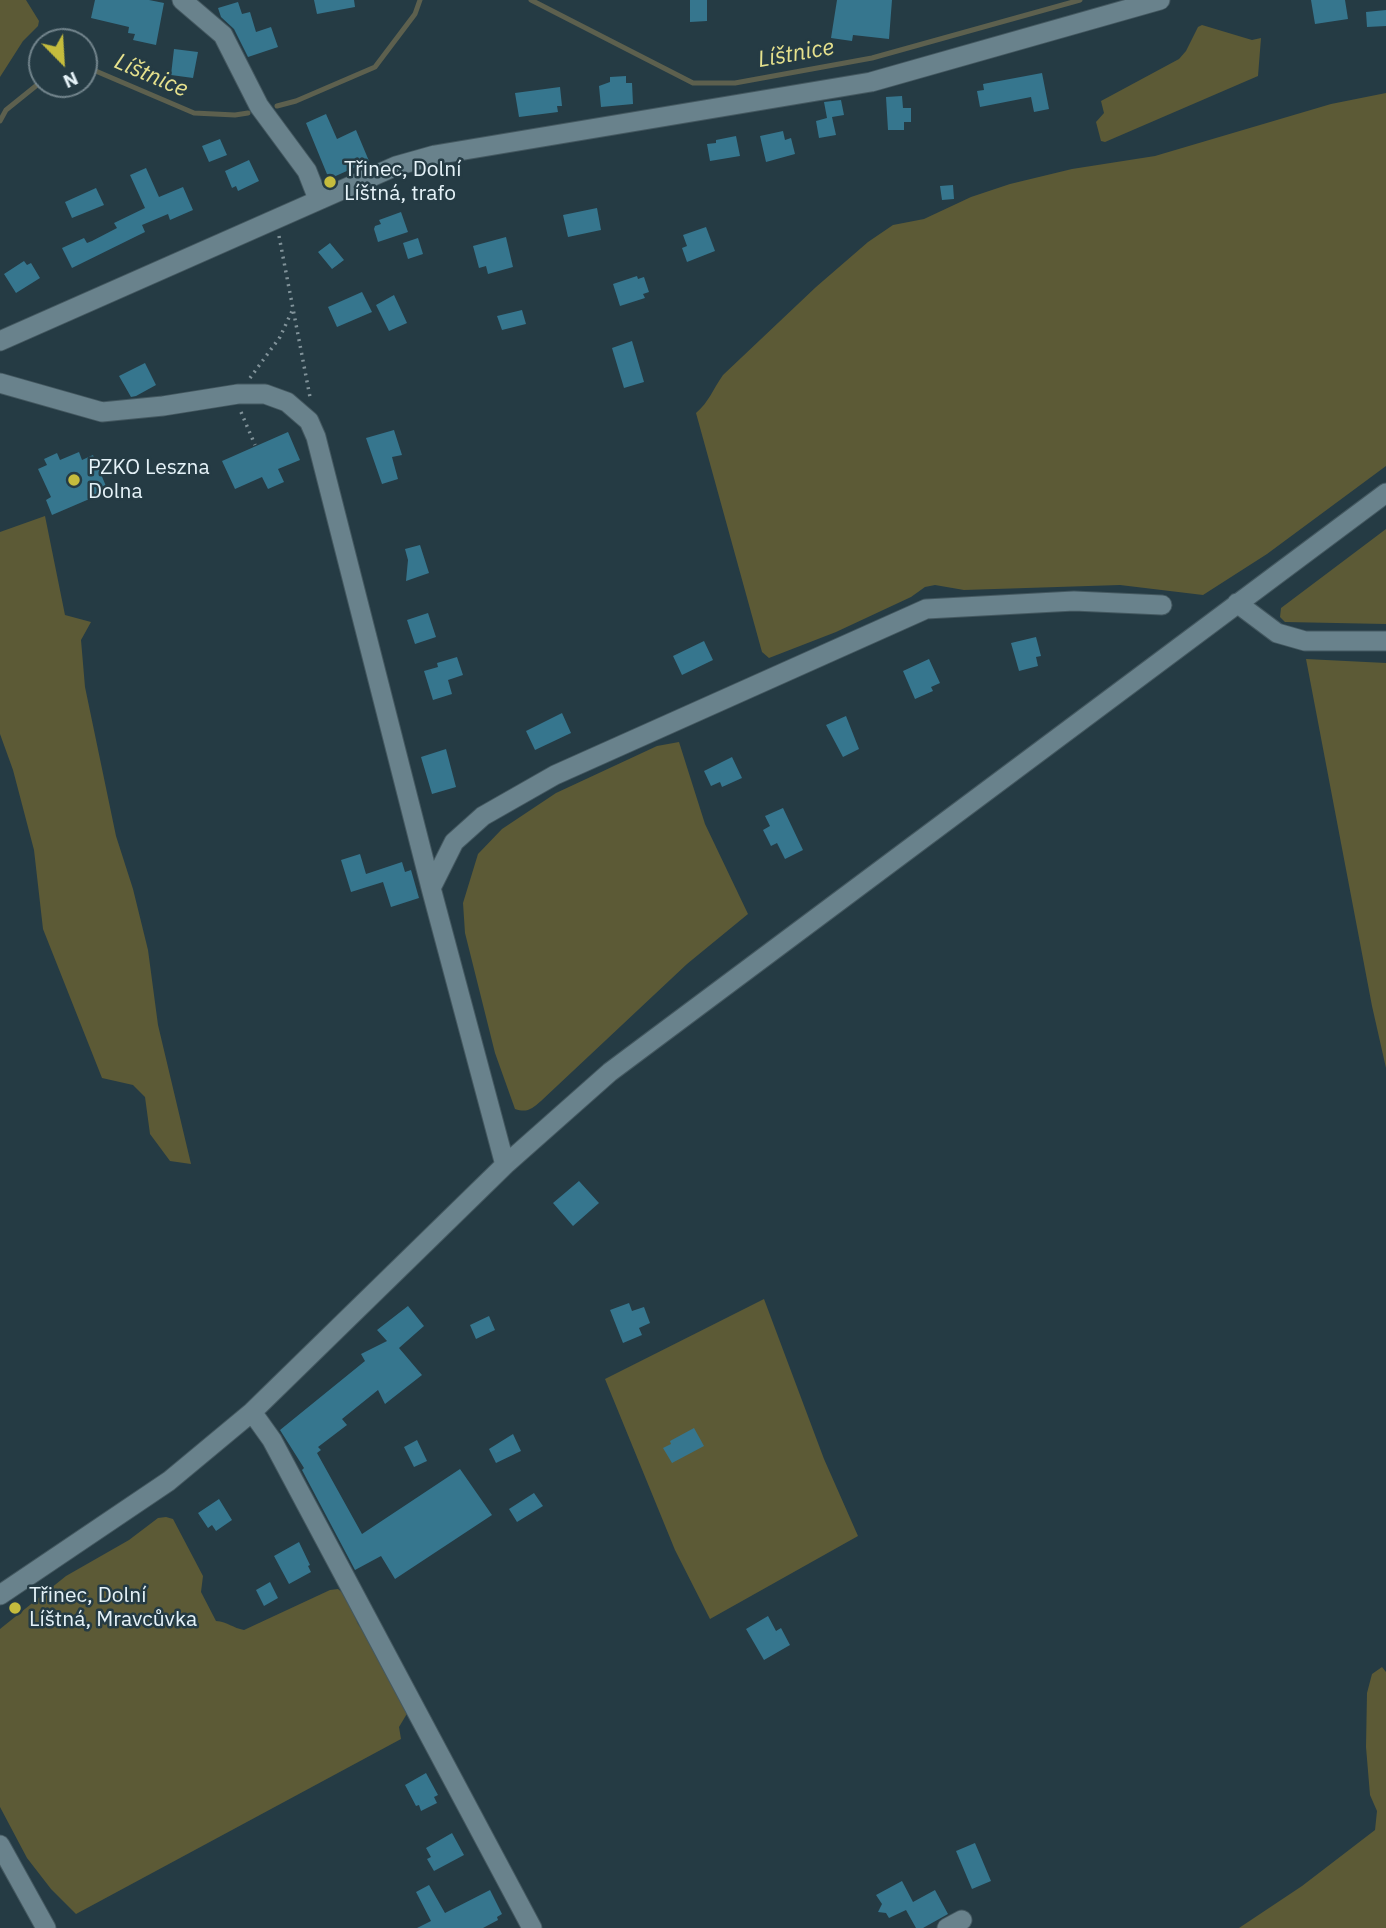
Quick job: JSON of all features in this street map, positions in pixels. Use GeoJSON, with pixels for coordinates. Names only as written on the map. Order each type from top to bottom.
{"type":"FeatureCollection","features":[{"type":"Feature","properties":{"kind":"street"},"geometry":{"type":"LineString","coordinates":[[182,0],[223,35],[259,106],[307,171],[318,199]]}},
{"type":"Feature","properties":{"kind":"street"},"geometry":{"type":"LineString","coordinates":[[0,341],[397,166],[435,155],[871,82],[1160,0]]}},
{"type":"Feature","properties":{"kind":"street"},"geometry":{"type":"LineString","coordinates":[[0,383],[102,412],[238,394],[265,394],[287,402],[309,421],[316,437],[505,1165]]}},
{"type":"Feature","properties":{"kind":"street"},"geometry":{"type":"LineString","coordinates":[[0,1595],[169,1481],[251,1412],[505,1165],[610,1072],[1386,493]]}},
{"type":"Feature","properties":{"kind":"street"},"geometry":{"type":"LineString","coordinates":[[431,888],[454,842],[483,816],[555,775],[926,608],[1074,601],[1162,605]]}},
{"type":"Feature","properties":{"kind":"street"},"geometry":{"type":"LineString","coordinates":[[1237,603],[1277,633],[1305,641],[1386,641]]}},
{"type":"Feature","properties":{"kind":"street"},"geometry":{"type":"LineString","coordinates":[[251,1412],[279,1452],[532,1928]]}},
{"type":"Feature","properties":{"kind":"street"},"geometry":{"type":"LineString","coordinates":[[0,1845],[46,1928]]}},
{"type":"Feature","properties":{"kind":"path"},"geometry":{"type":"LineString","coordinates":[[276,221],[313,414],[309,421]]}},
{"type":"Feature","properties":{"kind":"shaded area"},"geometry":{"type":"Polygon","coordinates":[[[0,0],[26,0],[39,21],[38,26],[28,28],[28,36],[0,77],[0,0]]]}},
{"type":"Feature","properties":{"kind":"shaded area"},"geometry":{"type":"Polygon","coordinates":[[[1202,25],[1252,40],[1261,38],[1258,76],[1105,142],[1101,141],[1096,122],[1104,113],[1101,101],[1179,59],[1198,27],[1202,25]]]}},
{"type":"Feature","properties":{"kind":"shaded area"},"geometry":{"type":"Polygon","coordinates":[[[1386,93],[1386,466],[1267,554],[1203,595],[1120,585],[964,590],[935,585],[925,587],[911,597],[836,632],[769,658],[762,652],[696,413],[708,400],[723,375],[816,287],[868,242],[893,225],[924,219],[971,197],[1010,184],[1072,169],[1155,156],[1331,104],[1386,93]]]}},
{"type":"Feature","properties":{"kind":"shaded area"},"geometry":{"type":"Polygon","coordinates":[[[45,516],[65,615],[91,622],[81,640],[85,687],[116,836],[148,950],[158,1025],[191,1164],[170,1161],[150,1134],[145,1097],[133,1085],[102,1078],[43,929],[34,850],[13,770],[0,734],[0,532],[45,516]]]}},
{"type":"Feature","properties":{"kind":"shaded area"},"geometry":{"type":"Polygon","coordinates":[[[1386,529],[1386,624],[1285,622],[1280,617],[1281,608],[1386,529]]]}},
{"type":"Feature","properties":{"kind":"shaded area"},"geometry":{"type":"Polygon","coordinates":[[[1306,659],[1386,663],[1386,1068],[1372,1006],[1306,659]]]}},
{"type":"Feature","properties":{"kind":"shaded area"},"geometry":{"type":"Polygon","coordinates":[[[679,742],[705,824],[748,914],[687,964],[538,1104],[526,1110],[515,1109],[495,1053],[465,933],[463,903],[478,854],[502,829],[556,793],[657,746],[679,742]]]}},
{"type":"Feature","properties":{"kind":"shaded area"},"geometry":{"type":"Polygon","coordinates":[[[764,1299],[824,1459],[858,1536],[710,1619],[675,1550],[605,1379],[764,1299]]]}},
{"type":"Feature","properties":{"kind":"shaded area"},"geometry":{"type":"Polygon","coordinates":[[[158,1518],[173,1519],[203,1576],[201,1592],[216,1621],[244,1630],[330,1590],[338,1589],[345,1595],[358,1624],[376,1650],[408,1712],[399,1727],[401,1739],[76,1914],[51,1889],[27,1858],[0,1807],[0,1629],[66,1576],[129,1540],[158,1518]]]}},
{"type":"Feature","properties":{"kind":"shaded area"},"geometry":{"type":"Polygon","coordinates":[[[1382,1667],[1386,1672],[1386,1928],[1239,1928],[1302,1886],[1375,1830],[1377,1811],[1370,1795],[1366,1747],[1367,1693],[1372,1674],[1382,1667]]]}},
{"type":"Feature","properties":{"kind":"building"},"geometry":{"type":"Polygon","coordinates":[[[95,0],[149,0],[164,3],[156,45],[133,40],[135,34],[128,33],[129,27],[91,18],[95,0]]]}},
{"type":"Feature","properties":{"kind":"building"},"geometry":{"type":"Polygon","coordinates":[[[314,0],[354,0],[355,7],[317,14],[314,0]]]}},
{"type":"Feature","properties":{"kind":"building"},"geometry":{"type":"Polygon","coordinates":[[[690,0],[707,0],[707,21],[690,22],[690,0]]]}},
{"type":"Feature","properties":{"kind":"building"},"geometry":{"type":"Polygon","coordinates":[[[837,0],[892,0],[889,39],[853,35],[852,41],[831,38],[837,0]]]}},
{"type":"Feature","properties":{"kind":"building"},"geometry":{"type":"Polygon","coordinates":[[[1311,0],[1345,0],[1348,19],[1315,24],[1311,0]]]}},
{"type":"Feature","properties":{"kind":"building"},"geometry":{"type":"Polygon","coordinates":[[[238,2],[242,14],[250,12],[256,32],[271,27],[278,47],[248,57],[234,29],[221,17],[218,8],[238,2]]]}},
{"type":"Feature","properties":{"kind":"building"},"geometry":{"type":"Polygon","coordinates":[[[1386,10],[1386,26],[1367,27],[1366,12],[1386,10]]]}},
{"type":"Feature","properties":{"kind":"building"},"geometry":{"type":"Polygon","coordinates":[[[174,49],[198,52],[193,78],[171,75],[174,49]]]}},
{"type":"Feature","properties":{"kind":"building"},"geometry":{"type":"Polygon","coordinates":[[[1042,73],[1049,109],[1034,112],[1031,97],[980,107],[977,91],[984,90],[983,84],[1042,73]]]}},
{"type":"Feature","properties":{"kind":"building"},"geometry":{"type":"Polygon","coordinates":[[[626,76],[626,83],[632,83],[633,104],[601,107],[599,86],[610,82],[610,77],[626,76]]]}},
{"type":"Feature","properties":{"kind":"building"},"geometry":{"type":"Polygon","coordinates":[[[560,87],[562,106],[557,106],[558,112],[519,117],[515,93],[560,87]]]}},
{"type":"Feature","properties":{"kind":"building"},"geometry":{"type":"Polygon","coordinates":[[[902,96],[903,108],[911,108],[911,122],[904,122],[904,130],[888,130],[886,97],[902,96]]]}},
{"type":"Feature","properties":{"kind":"building"},"geometry":{"type":"Polygon","coordinates":[[[841,100],[844,115],[832,117],[836,135],[819,138],[816,121],[827,118],[824,102],[841,100]]]}},
{"type":"Feature","properties":{"kind":"building"},"geometry":{"type":"Polygon","coordinates":[[[326,114],[337,139],[356,130],[369,161],[329,179],[306,123],[326,114]]]}},
{"type":"Feature","properties":{"kind":"building"},"geometry":{"type":"Polygon","coordinates":[[[783,131],[785,140],[791,138],[795,154],[766,162],[760,136],[783,131]]]}},
{"type":"Feature","properties":{"kind":"building"},"geometry":{"type":"Polygon","coordinates":[[[736,136],[740,156],[710,161],[707,144],[736,136]]]}},
{"type":"Feature","properties":{"kind":"building"},"geometry":{"type":"Polygon","coordinates":[[[220,139],[227,155],[209,162],[202,146],[220,139]]]}},
{"type":"Feature","properties":{"kind":"building"},"geometry":{"type":"Polygon","coordinates":[[[249,160],[259,181],[238,191],[236,186],[232,188],[225,171],[249,160]]]}},
{"type":"Feature","properties":{"kind":"building"},"geometry":{"type":"Polygon","coordinates":[[[146,168],[159,197],[183,187],[193,210],[170,220],[168,214],[142,225],[145,232],[72,268],[62,248],[84,238],[87,243],[92,241],[117,228],[114,223],[145,208],[130,175],[146,168]]]}},
{"type":"Feature","properties":{"kind":"building"},"geometry":{"type":"Polygon","coordinates":[[[953,185],[954,199],[942,200],[940,186],[953,185]]]}},
{"type":"Feature","properties":{"kind":"building"},"geometry":{"type":"Polygon","coordinates":[[[96,188],[104,205],[72,218],[65,202],[96,188]]]}},
{"type":"Feature","properties":{"kind":"building"},"geometry":{"type":"Polygon","coordinates":[[[597,208],[601,230],[568,237],[563,215],[597,208]]]}},
{"type":"Feature","properties":{"kind":"building"},"geometry":{"type":"Polygon","coordinates":[[[401,212],[408,232],[378,242],[374,229],[381,224],[379,220],[401,212]]]}},
{"type":"Feature","properties":{"kind":"building"},"geometry":{"type":"Polygon","coordinates":[[[706,227],[715,251],[687,262],[682,248],[687,246],[683,235],[706,227]]]}},
{"type":"Feature","properties":{"kind":"building"},"geometry":{"type":"Polygon","coordinates":[[[506,237],[513,267],[488,274],[486,266],[479,268],[473,246],[506,237]]]}},
{"type":"Feature","properties":{"kind":"building"},"geometry":{"type":"Polygon","coordinates":[[[418,238],[423,254],[408,259],[403,243],[418,238]]]}},
{"type":"Feature","properties":{"kind":"building"},"geometry":{"type":"Polygon","coordinates":[[[330,243],[344,260],[332,269],[318,252],[330,243]]]}},
{"type":"Feature","properties":{"kind":"building"},"geometry":{"type":"Polygon","coordinates":[[[24,261],[27,265],[31,263],[40,278],[16,293],[4,274],[24,261]]]}},
{"type":"Feature","properties":{"kind":"building"},"geometry":{"type":"Polygon","coordinates":[[[637,276],[638,279],[644,277],[649,292],[643,294],[645,298],[620,306],[613,284],[637,276]]]}},
{"type":"Feature","properties":{"kind":"building"},"geometry":{"type":"Polygon","coordinates":[[[362,292],[372,312],[337,327],[328,307],[362,292]]]}},
{"type":"Feature","properties":{"kind":"building"},"geometry":{"type":"Polygon","coordinates":[[[394,295],[407,323],[389,331],[376,305],[394,295]]]}},
{"type":"Feature","properties":{"kind":"building"},"geometry":{"type":"Polygon","coordinates":[[[522,310],[526,324],[502,330],[497,316],[522,310]]]}},
{"type":"Feature","properties":{"kind":"building"},"geometry":{"type":"Polygon","coordinates":[[[632,341],[644,382],[624,388],[612,348],[632,341]]]}},
{"type":"Feature","properties":{"kind":"building"},"geometry":{"type":"Polygon","coordinates":[[[145,363],[156,385],[131,397],[119,376],[145,363]]]}},
{"type":"Feature","properties":{"kind":"building"},"geometry":{"type":"Polygon","coordinates":[[[394,430],[402,455],[392,457],[398,479],[382,484],[366,438],[394,430]]]}},
{"type":"Feature","properties":{"kind":"building"},"geometry":{"type":"Polygon","coordinates":[[[288,432],[300,460],[278,469],[284,482],[268,489],[262,477],[235,489],[222,461],[288,432]]]}},
{"type":"Feature","properties":{"kind":"building","name":"PZKO Leszna Dolna"},"geometry":{"type":"Polygon","coordinates":[[[79,452],[82,460],[93,455],[108,491],[52,515],[46,500],[51,497],[38,469],[47,465],[44,459],[57,453],[60,460],[79,452]]]}},
{"type":"Feature","properties":{"kind":"building"},"geometry":{"type":"Polygon","coordinates":[[[420,545],[429,573],[406,581],[408,560],[405,549],[420,545]]]}},
{"type":"Feature","properties":{"kind":"building"},"geometry":{"type":"Polygon","coordinates":[[[428,613],[436,637],[415,644],[407,620],[428,613]]]}},
{"type":"Feature","properties":{"kind":"building"},"geometry":{"type":"Polygon","coordinates":[[[1036,637],[1041,656],[1036,657],[1038,666],[1019,671],[1011,643],[1036,637]]]}},
{"type":"Feature","properties":{"kind":"building"},"geometry":{"type":"Polygon","coordinates":[[[704,641],[713,660],[682,675],[673,656],[704,641]]]}},
{"type":"Feature","properties":{"kind":"building"},"geometry":{"type":"Polygon","coordinates":[[[457,657],[463,675],[448,680],[452,694],[433,700],[424,671],[438,667],[437,663],[457,657]]]}},
{"type":"Feature","properties":{"kind":"building"},"geometry":{"type":"Polygon","coordinates":[[[929,659],[940,683],[931,687],[933,691],[915,699],[903,671],[929,659]]]}},
{"type":"Feature","properties":{"kind":"building"},"geometry":{"type":"Polygon","coordinates":[[[562,713],[571,733],[535,750],[526,731],[562,713]]]}},
{"type":"Feature","properties":{"kind":"building"},"geometry":{"type":"Polygon","coordinates":[[[846,716],[859,749],[843,757],[826,725],[846,716]]]}},
{"type":"Feature","properties":{"kind":"building"},"geometry":{"type":"Polygon","coordinates":[[[446,749],[456,787],[432,794],[421,757],[446,749]]]}},
{"type":"Feature","properties":{"kind":"building"},"geometry":{"type":"Polygon","coordinates":[[[732,757],[742,778],[722,787],[720,782],[711,786],[704,771],[732,757]]]}},
{"type":"Feature","properties":{"kind":"building"},"geometry":{"type":"Polygon","coordinates":[[[783,808],[803,850],[785,859],[777,843],[771,846],[763,830],[770,826],[765,816],[783,808]]]}},
{"type":"Feature","properties":{"kind":"building"},"geometry":{"type":"Polygon","coordinates":[[[360,854],[366,874],[402,862],[405,872],[411,870],[419,898],[391,907],[383,882],[351,892],[341,860],[360,854]]]}},
{"type":"Feature","properties":{"kind":"building"},"geometry":{"type":"Polygon","coordinates":[[[579,1181],[599,1203],[573,1226],[553,1203],[579,1181]]]}},
{"type":"Feature","properties":{"kind":"building"},"geometry":{"type":"Polygon","coordinates":[[[629,1303],[632,1311],[644,1307],[650,1323],[639,1328],[642,1335],[623,1343],[610,1310],[629,1303]]]}},
{"type":"Feature","properties":{"kind":"building"},"geometry":{"type":"Polygon","coordinates":[[[408,1306],[424,1326],[399,1348],[422,1375],[385,1404],[378,1390],[342,1419],[347,1425],[318,1447],[321,1450],[317,1453],[362,1534],[460,1469],[492,1515],[395,1579],[381,1556],[355,1570],[302,1470],[304,1468],[280,1430],[365,1361],[361,1354],[387,1341],[377,1330],[408,1306]]]}},
{"type":"Feature","properties":{"kind":"building"},"geometry":{"type":"Polygon","coordinates":[[[489,1316],[495,1330],[476,1339],[470,1325],[489,1316]]]}},
{"type":"Feature","properties":{"kind":"building"},"geometry":{"type":"Polygon","coordinates":[[[694,1428],[704,1446],[672,1463],[663,1448],[694,1428]]]}},
{"type":"Feature","properties":{"kind":"building"},"geometry":{"type":"Polygon","coordinates":[[[513,1434],[521,1451],[496,1463],[489,1449],[513,1434]]]}},
{"type":"Feature","properties":{"kind":"building"},"geometry":{"type":"Polygon","coordinates":[[[417,1440],[427,1461],[414,1467],[404,1447],[417,1440]]]}},
{"type":"Feature","properties":{"kind":"building"},"geometry":{"type":"Polygon","coordinates":[[[534,1493],[543,1506],[517,1522],[509,1509],[534,1493]]]}},
{"type":"Feature","properties":{"kind":"building"},"geometry":{"type":"Polygon","coordinates":[[[219,1499],[232,1520],[216,1531],[212,1525],[208,1528],[198,1513],[219,1499]]]}},
{"type":"Feature","properties":{"kind":"building"},"geometry":{"type":"Polygon","coordinates":[[[299,1542],[311,1572],[289,1584],[274,1556],[299,1542]]]}},
{"type":"Feature","properties":{"kind":"building"},"geometry":{"type":"Polygon","coordinates":[[[270,1582],[278,1598],[264,1606],[256,1590],[270,1582]]]}},
{"type":"Feature","properties":{"kind":"building"},"geometry":{"type":"Polygon","coordinates":[[[768,1616],[776,1631],[781,1628],[790,1645],[764,1660],[746,1629],[768,1616]]]}},
{"type":"Feature","properties":{"kind":"building"},"geometry":{"type":"Polygon","coordinates":[[[426,1773],[438,1795],[434,1797],[437,1803],[421,1811],[405,1785],[426,1773]]]}},
{"type":"Feature","properties":{"kind":"building"},"geometry":{"type":"Polygon","coordinates":[[[452,1833],[464,1855],[434,1871],[427,1859],[431,1857],[426,1848],[452,1833]]]}},
{"type":"Feature","properties":{"kind":"building"},"geometry":{"type":"Polygon","coordinates":[[[975,1843],[991,1881],[972,1889],[956,1851],[975,1843]]]}},
{"type":"Feature","properties":{"kind":"building"},"geometry":{"type":"Polygon","coordinates":[[[902,1881],[913,1902],[935,1890],[948,1914],[923,1928],[916,1928],[906,1910],[889,1918],[886,1913],[878,1912],[882,1904],[876,1895],[902,1881]]]}},
{"type":"Feature","properties":{"kind":"building"},"geometry":{"type":"Polygon","coordinates":[[[429,1885],[445,1913],[490,1890],[502,1914],[497,1917],[498,1920],[483,1928],[417,1928],[431,1921],[416,1892],[429,1885]]]}},
{"type":"Feature","properties":{"kind":"waterway","name":"Líštnice"},"geometry":{"type":"LineString","coordinates":[[277,106],[296,101],[375,67],[415,14],[420,0]]}},
{"type":"Feature","properties":{"kind":"waterway","name":"Líštnice"},"geometry":{"type":"LineString","coordinates":[[531,0],[693,83],[735,83],[872,58],[1080,0]]}},
{"type":"Feature","properties":{"kind":"waterway","name":"Líštnice"},"geometry":{"type":"LineString","coordinates":[[98,72],[194,113],[248,113]]}},
{"type":"Feature","properties":{"kind":"waterway","name":"Líštnice"},"geometry":{"type":"LineString","coordinates":[[0,121],[6,110],[28,92]]}},
{"type":"Feature","properties":{"kind":"place","name":"Třinec, Dolní Líštná, trafo"},"geometry":{"type":"Point","coordinates":[330,182]}},
{"type":"Feature","properties":{"kind":"place","name":"PZKO Leszna Dolna"},"geometry":{"type":"Point","coordinates":[74,480]}},
{"type":"Feature","properties":{"kind":"place","name":"Třinec, Dolní Líštná, Mravcůvka"},"geometry":{"type":"Point","coordinates":[15,1608]}}]}
